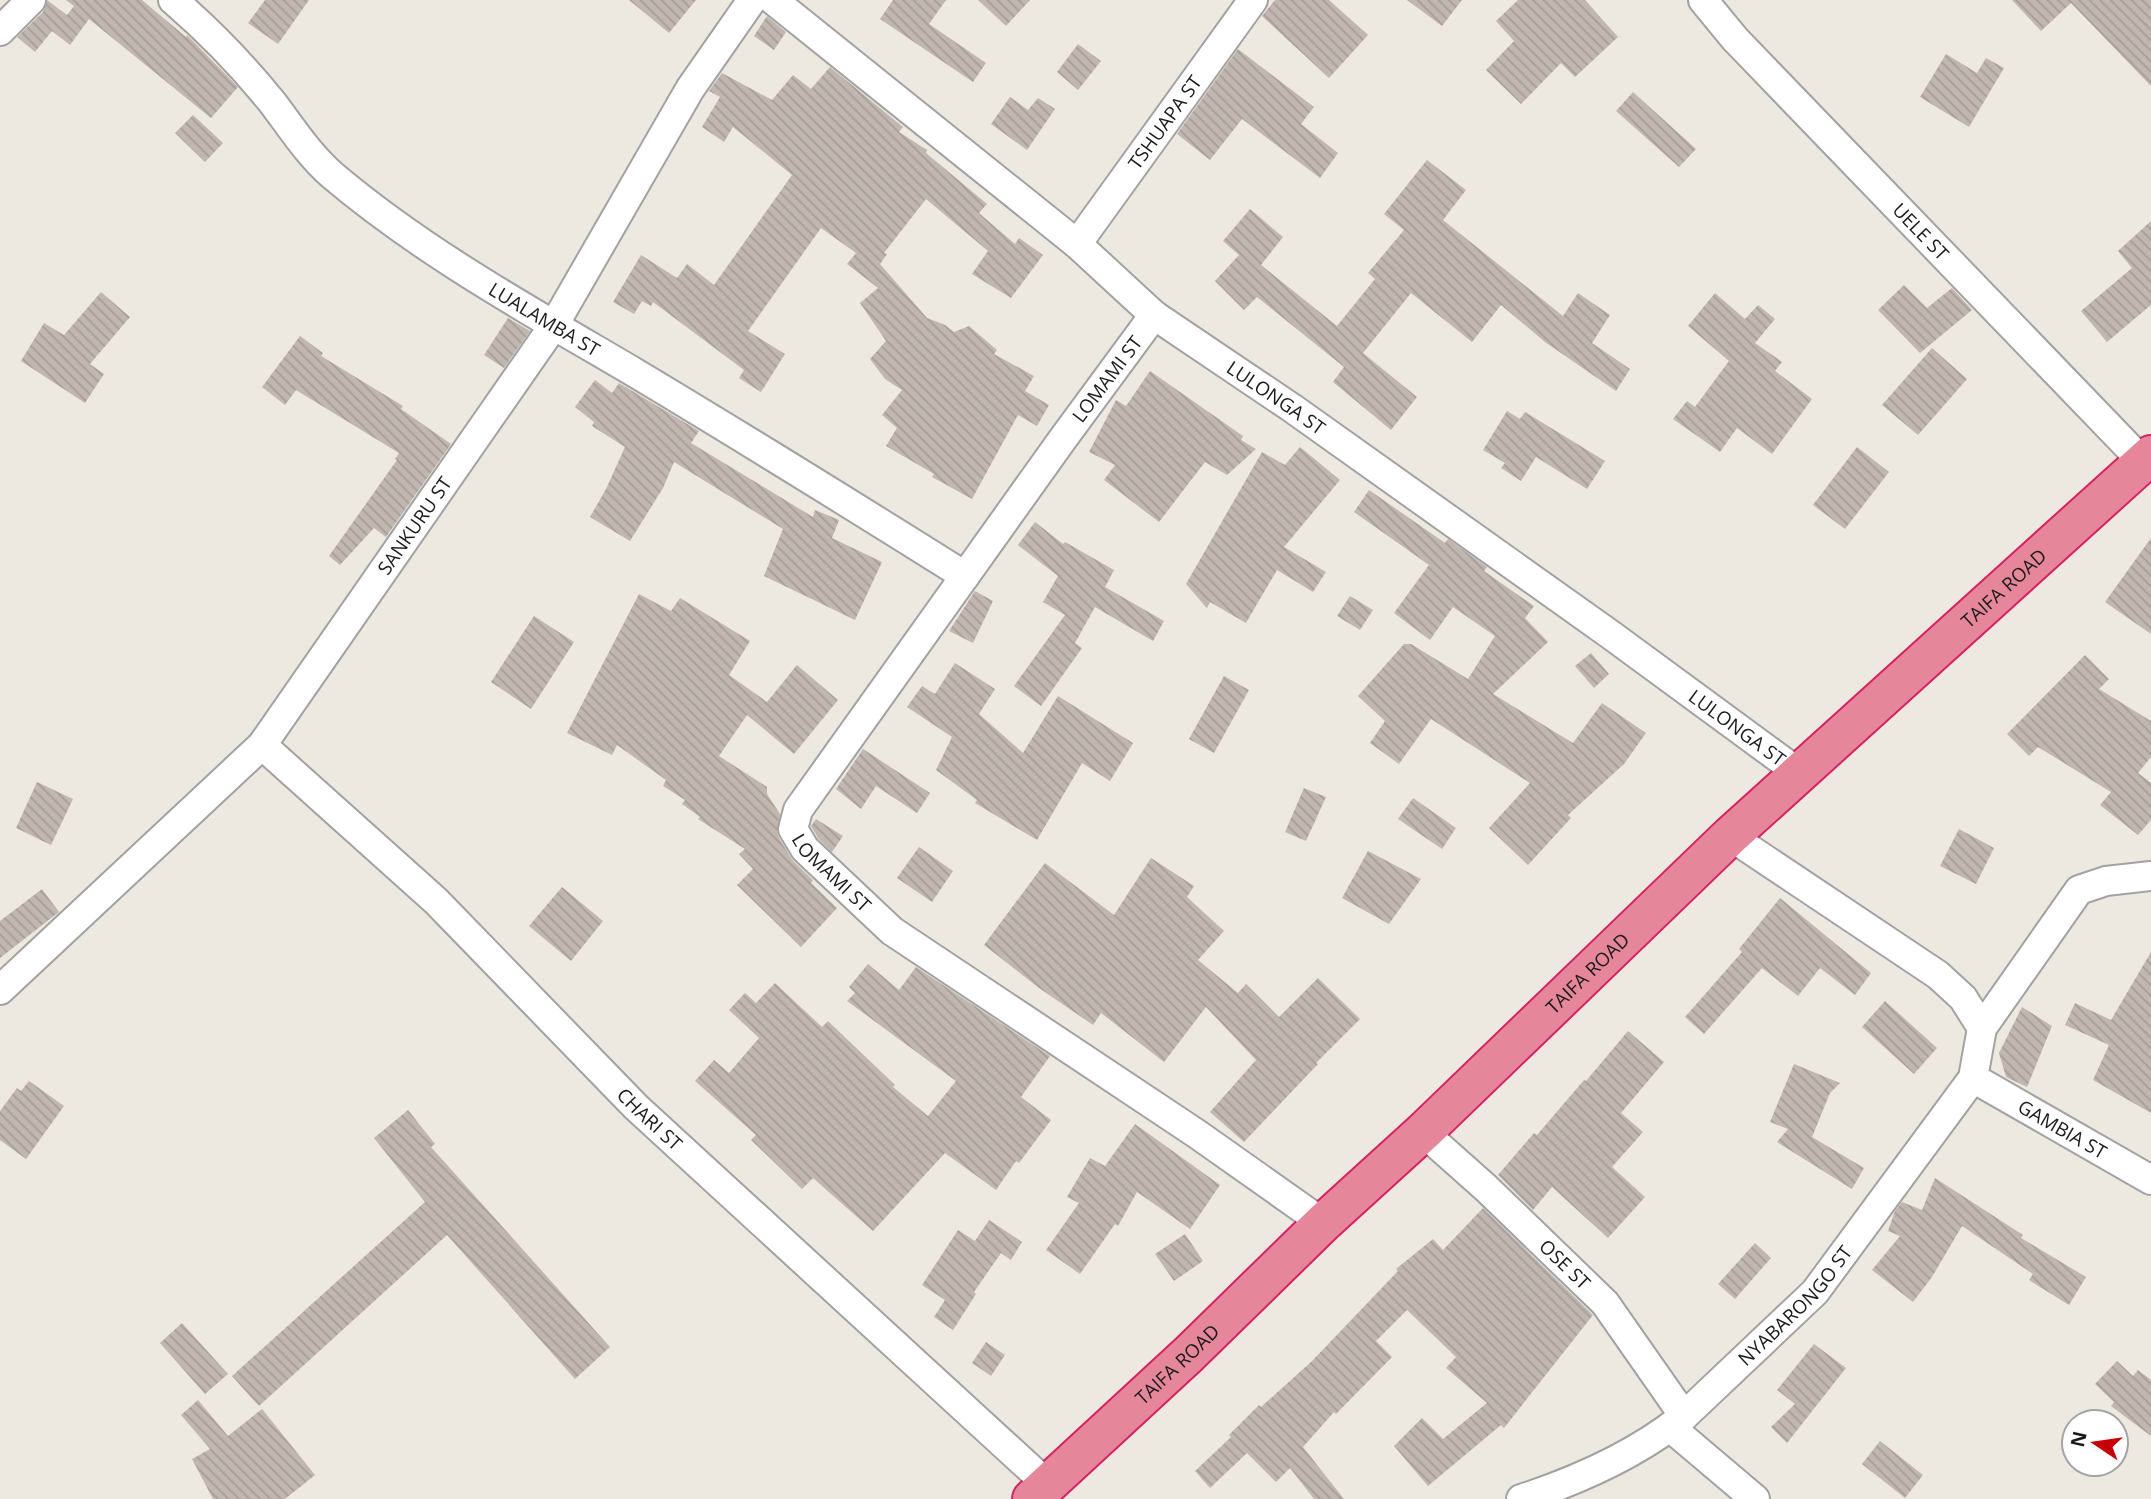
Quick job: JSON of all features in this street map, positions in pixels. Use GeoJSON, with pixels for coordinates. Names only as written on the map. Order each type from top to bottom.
{"type":"FeatureCollection","features":[{"type":"Feature","properties":{"kind":"highway","name":"TAIFA ROAD"},"geometry":{"type":"LineString","coordinates":[[1039,1492],[1423,1132],[1730,836],[2147,458]]}},
{"type":"Feature","properties":{"kind":"street"},"geometry":{"type":"LineString","coordinates":[[0,31],[30,0]]}},
{"type":"Feature","properties":{"kind":"street","name":"LUALAMBA ST"},"geometry":{"type":"LineString","coordinates":[[173,0],[246,71],[303,145],[331,174],[419,241],[766,451],[965,576]]}},
{"type":"Feature","properties":{"kind":"street","name":"SANKURU ST"},"geometry":{"type":"LineString","coordinates":[[0,989],[262,745],[554,325],[690,89],[752,0]]}},
{"type":"Feature","properties":{"kind":"street","name":"LULONGA ST"},"geometry":{"type":"LineString","coordinates":[[772,0],[1077,244],[1154,315],[1304,416],[1799,772]]}},
{"type":"Feature","properties":{"kind":"street","name":"TSHUAPA ST"},"geometry":{"type":"LineString","coordinates":[[1077,244],[1253,0]]}},
{"type":"Feature","properties":{"kind":"street","name":"UELE ST"},"geometry":{"type":"LineString","coordinates":[[1703,0],[1745,49],[2147,458]]}},
{"type":"Feature","properties":{"kind":"street","name":"LOMAMI ST"},"geometry":{"type":"LineString","coordinates":[[1154,315],[798,810],[793,830],[806,849],[892,931],[1197,1134],[1323,1223]]}},
{"type":"Feature","properties":{"kind":"street","name":"CHARI ST"},"geometry":{"type":"LineString","coordinates":[[262,745],[436,901],[636,1107],[1039,1492]]}},
{"type":"Feature","properties":{"kind":"street"},"geometry":{"type":"LineString","coordinates":[[1730,836],[1938,975],[1963,998],[1982,1028]]}},
{"type":"Feature","properties":{"kind":"street","name":"NYABARONGO ST"},"geometry":{"type":"LineString","coordinates":[[1521,1499],[1600,1470],[1677,1421],[1815,1292],[1973,1078],[1982,1028],[2079,890],[2106,881],[2151,876]]}},
{"type":"Feature","properties":{"kind":"street","name":"GAMBIA ST"},"geometry":{"type":"LineString","coordinates":[[1973,1078],[2151,1180]]}},
{"type":"Feature","properties":{"kind":"street","name":"OSE ST"},"geometry":{"type":"LineString","coordinates":[[1423,1132],[1486,1188],[1605,1303],[1677,1421],[1755,1499]]}},
{"type":"Feature","properties":{"kind":"building"},"geometry":{"type":"Polygon","coordinates":[[[47,0],[67,15],[74,6],[66,0],[142,0],[186,37],[187,35],[238,87],[211,118],[89,19],[70,45],[52,31],[35,52],[17,37],[43,12],[47,0]]]}},
{"type":"Feature","properties":{"kind":"building"},"geometry":{"type":"Polygon","coordinates":[[[265,0],[309,0],[278,44],[248,23],[265,0]]]}},
{"type":"Feature","properties":{"kind":"building"},"geometry":{"type":"Polygon","coordinates":[[[629,0],[696,0],[669,33],[629,0]]]}},
{"type":"Feature","properties":{"kind":"building"},"geometry":{"type":"Polygon","coordinates":[[[893,0],[946,0],[929,24],[986,63],[973,82],[880,19],[893,0]]]}},
{"type":"Feature","properties":{"kind":"building"},"geometry":{"type":"Polygon","coordinates":[[[978,0],[1030,0],[1006,26],[978,0]]]}},
{"type":"Feature","properties":{"kind":"building"},"geometry":{"type":"Polygon","coordinates":[[[1275,0],[1329,0],[1368,35],[1329,78],[1262,16],[1275,0]]]}},
{"type":"Feature","properties":{"kind":"building"},"geometry":{"type":"Polygon","coordinates":[[[1407,0],[1462,0],[1442,26],[1407,0]]]}},
{"type":"Feature","properties":{"kind":"building"},"geometry":{"type":"Polygon","coordinates":[[[1518,0],[1585,0],[1618,37],[1575,77],[1561,63],[1521,104],[1486,70],[1514,41],[1496,21],[1518,0]]]}},
{"type":"Feature","properties":{"kind":"building"},"geometry":{"type":"Polygon","coordinates":[[[2012,0],[2151,0],[2151,86],[2071,3],[2041,31],[2012,0]]]}},
{"type":"Feature","properties":{"kind":"building"},"geometry":{"type":"Polygon","coordinates":[[[767,16],[786,32],[774,50],[754,36],[767,16]]]}},
{"type":"Feature","properties":{"kind":"building"},"geometry":{"type":"Polygon","coordinates":[[[1078,44],[1101,61],[1078,90],[1057,72],[1078,44]]]}},
{"type":"Feature","properties":{"kind":"building"},"geometry":{"type":"Polygon","coordinates":[[[1238,49],[1314,107],[1301,124],[1338,153],[1320,178],[1242,119],[1210,160],[1177,134],[1238,49]]]}},
{"type":"Feature","properties":{"kind":"building"},"geometry":{"type":"Polygon","coordinates":[[[1946,54],[1977,73],[1986,58],[2004,68],[1969,127],[1920,97],[1946,54]]]}},
{"type":"Feature","properties":{"kind":"building"},"geometry":{"type":"Polygon","coordinates":[[[830,67],[903,127],[899,132],[927,150],[926,153],[987,204],[979,213],[1015,244],[1019,238],[1043,255],[1011,298],[972,274],[988,251],[926,199],[884,253],[887,254],[880,264],[927,318],[954,332],[969,326],[997,350],[994,354],[1034,376],[1025,391],[1049,405],[1037,426],[1018,415],[972,499],[932,477],[934,474],[886,446],[897,428],[882,415],[902,390],[885,379],[870,359],[886,341],[860,303],[878,288],[847,264],[856,253],[821,228],[748,331],[785,354],[761,392],[739,378],[744,370],[653,302],[651,306],[642,301],[634,314],[613,302],[641,255],[677,278],[687,264],[714,285],[792,175],[733,127],[724,142],[702,127],[720,97],[709,91],[722,73],[772,100],[793,75],[811,89],[830,67]]]}},
{"type":"Feature","properties":{"kind":"building"},"geometry":{"type":"Polygon","coordinates":[[[1633,92],[1696,149],[1679,167],[1616,111],[1633,92]]]}},
{"type":"Feature","properties":{"kind":"building"},"geometry":{"type":"Polygon","coordinates":[[[1010,97],[1028,110],[1038,98],[1055,109],[1027,150],[991,124],[1010,97]]]}},
{"type":"Feature","properties":{"kind":"building"},"geometry":{"type":"Polygon","coordinates":[[[193,115],[223,143],[205,162],[175,133],[193,115]]]}},
{"type":"Feature","properties":{"kind":"building"},"geometry":{"type":"Polygon","coordinates":[[[1427,160],[1466,190],[1443,220],[1563,316],[1578,293],[1610,315],[1592,343],[1630,369],[1616,391],[1545,342],[1501,305],[1472,342],[1411,293],[1363,353],[1417,397],[1391,430],[1333,382],[1344,367],[1257,297],[1244,310],[1215,281],[1239,255],[1223,241],[1250,209],[1283,237],[1261,265],[1337,326],[1375,279],[1368,273],[1404,230],[1384,214],[1427,160]]]}},
{"type":"Feature","properties":{"kind":"building"},"geometry":{"type":"Polygon","coordinates":[[[2151,221],[2151,305],[2107,342],[2081,311],[2132,268],[2118,251],[2151,221]]]}},
{"type":"Feature","properties":{"kind":"building"},"geometry":{"type":"Polygon","coordinates":[[[1904,285],[1927,308],[1952,288],[1972,310],[1920,353],[1878,310],[1904,285]]]}},
{"type":"Feature","properties":{"kind":"building"},"geometry":{"type":"Polygon","coordinates":[[[101,292],[130,317],[90,364],[104,374],[85,403],[21,361],[44,323],[64,335],[101,292]]]}},
{"type":"Feature","properties":{"kind":"building"},"geometry":{"type":"Polygon","coordinates":[[[1715,293],[1745,319],[1758,305],[1775,319],[1755,343],[1782,362],[1775,371],[1812,399],[1772,454],[1737,428],[1720,452],[1673,419],[1687,401],[1695,407],[1729,361],[1688,326],[1715,293]]]}},
{"type":"Feature","properties":{"kind":"building"},"geometry":{"type":"Polygon","coordinates":[[[508,318],[530,331],[504,368],[484,355],[508,318]]]}},
{"type":"Feature","properties":{"kind":"building"},"geometry":{"type":"Polygon","coordinates":[[[300,336],[323,353],[321,356],[403,406],[401,409],[451,444],[386,537],[374,528],[340,565],[329,556],[397,460],[395,459],[399,453],[296,390],[285,405],[262,387],[300,336]]]}},
{"type":"Feature","properties":{"kind":"building"},"geometry":{"type":"Polygon","coordinates":[[[1932,348],[1967,379],[1918,435],[1882,405],[1932,348]]]}},
{"type":"Feature","properties":{"kind":"building"},"geometry":{"type":"Polygon","coordinates":[[[1150,371],[1243,436],[1241,440],[1256,449],[1227,475],[1205,462],[1159,522],[1104,480],[1115,465],[1089,452],[1116,400],[1126,406],[1150,371]]]}},
{"type":"Feature","properties":{"kind":"building"},"geometry":{"type":"Polygon","coordinates":[[[595,380],[612,393],[619,383],[699,431],[691,443],[813,517],[815,510],[839,520],[832,538],[882,562],[855,620],[764,576],[783,529],[674,462],[663,488],[630,541],[590,517],[625,447],[592,426],[594,422],[575,407],[595,380]]]}},
{"type":"Feature","properties":{"kind":"building"},"geometry":{"type":"Polygon","coordinates":[[[1507,411],[1520,419],[1525,412],[1605,461],[1587,489],[1536,457],[1521,481],[1501,468],[1505,463],[1483,450],[1507,411]]]}},
{"type":"Feature","properties":{"kind":"building"},"geometry":{"type":"Polygon","coordinates":[[[1300,447],[1340,480],[1284,547],[1326,572],[1313,592],[1277,570],[1246,623],[1210,602],[1207,608],[1186,584],[1262,452],[1285,465],[1300,447]]]}},
{"type":"Feature","properties":{"kind":"building"},"geometry":{"type":"Polygon","coordinates":[[[1857,447],[1889,472],[1845,529],[1813,505],[1857,447]]]}},
{"type":"Feature","properties":{"kind":"building"},"geometry":{"type":"Polygon","coordinates":[[[1369,490],[1445,543],[1448,539],[1487,567],[1484,571],[1534,606],[1525,618],[1548,642],[1493,694],[1573,743],[1602,703],[1646,733],[1624,764],[1568,815],[1571,818],[1528,865],[1489,828],[1530,783],[1431,719],[1399,764],[1370,743],[1385,721],[1358,696],[1404,644],[1411,644],[1468,679],[1495,636],[1453,607],[1430,640],[1394,613],[1429,565],[1354,512],[1369,490]]]}},
{"type":"Feature","properties":{"kind":"building"},"geometry":{"type":"Polygon","coordinates":[[[1035,522],[1063,544],[1065,542],[1114,570],[1105,587],[1164,621],[1153,641],[1095,607],[1075,643],[1082,648],[1041,706],[1014,686],[1065,615],[1043,602],[1058,576],[1018,545],[1035,522]]]}},
{"type":"Feature","properties":{"kind":"building"},"geometry":{"type":"Polygon","coordinates":[[[2151,538],[2151,634],[2105,602],[2151,538]]]}},
{"type":"Feature","properties":{"kind":"building"},"geometry":{"type":"Polygon","coordinates":[[[975,591],[993,601],[973,643],[949,631],[975,591]]]}},
{"type":"Feature","properties":{"kind":"building"},"geometry":{"type":"Polygon","coordinates":[[[639,594],[671,611],[680,598],[750,641],[729,675],[767,702],[797,665],[838,700],[794,754],[747,715],[719,756],[767,787],[767,794],[780,814],[777,831],[779,838],[793,861],[813,880],[811,883],[837,908],[801,947],[737,885],[753,869],[739,854],[745,849],[698,819],[700,817],[682,804],[685,800],[663,786],[666,780],[617,745],[612,755],[567,733],[639,594]]]}},
{"type":"Feature","properties":{"kind":"building"},"geometry":{"type":"Polygon","coordinates":[[[1350,596],[1373,610],[1360,630],[1337,616],[1350,596]]]}},
{"type":"Feature","properties":{"kind":"building"},"geometry":{"type":"Polygon","coordinates":[[[534,616],[574,642],[531,709],[491,682],[534,616]]]}},
{"type":"Feature","properties":{"kind":"building"},"geometry":{"type":"Polygon","coordinates":[[[1591,653],[1609,674],[1594,688],[1575,666],[1591,653]]]}},
{"type":"Feature","properties":{"kind":"building"},"geometry":{"type":"Polygon","coordinates":[[[2085,655],[2109,679],[2099,689],[2151,721],[2151,757],[2138,773],[2151,783],[2151,820],[2138,835],[2100,805],[2111,792],[2038,747],[2029,756],[2007,734],[2085,655]]]}},
{"type":"Feature","properties":{"kind":"building"},"geometry":{"type":"Polygon","coordinates":[[[955,663],[995,689],[979,714],[1023,753],[1058,696],[1133,743],[1110,781],[1082,763],[1037,840],[975,803],[977,800],[936,770],[952,737],[907,707],[922,686],[935,694],[955,663]]]}},
{"type":"Feature","properties":{"kind":"building"},"geometry":{"type":"Polygon","coordinates":[[[1224,676],[1249,690],[1214,753],[1189,739],[1224,676]]]}},
{"type":"Feature","properties":{"kind":"building"},"geometry":{"type":"Polygon","coordinates":[[[863,749],[930,793],[917,813],[876,786],[861,809],[836,789],[863,749]]]}},
{"type":"Feature","properties":{"kind":"building"},"geometry":{"type":"Polygon","coordinates":[[[37,782],[73,799],[51,845],[16,828],[37,782]]]}},
{"type":"Feature","properties":{"kind":"building"},"geometry":{"type":"Polygon","coordinates":[[[1304,788],[1326,797],[1306,841],[1285,832],[1304,788]]]}},
{"type":"Feature","properties":{"kind":"building"},"geometry":{"type":"Polygon","coordinates":[[[1413,798],[1456,828],[1442,849],[1398,819],[1413,798]]]}},
{"type":"Feature","properties":{"kind":"building"},"geometry":{"type":"Polygon","coordinates":[[[816,819],[843,836],[832,852],[811,826],[816,819]]]}},
{"type":"Feature","properties":{"kind":"building"},"geometry":{"type":"Polygon","coordinates":[[[1959,829],[1994,848],[1976,884],[1940,866],[1959,829]]]}},
{"type":"Feature","properties":{"kind":"building"},"geometry":{"type":"Polygon","coordinates":[[[919,847],[953,871],[932,902],[897,878],[919,847]]]}},
{"type":"Feature","properties":{"kind":"building"},"geometry":{"type":"Polygon","coordinates":[[[1368,851],[1421,879],[1389,924],[1342,898],[1368,851]]]}},
{"type":"Feature","properties":{"kind":"building"},"geometry":{"type":"Polygon","coordinates":[[[1151,858],[1194,886],[1187,897],[1224,931],[1198,960],[1238,993],[1246,984],[1279,1017],[1318,978],[1360,1019],[1244,1142],[1210,1112],[1256,1060],[1206,1007],[1164,1062],[1101,1013],[1093,1025],[1039,988],[984,945],[1045,863],[1114,915],[1151,858]]]}},
{"type":"Feature","properties":{"kind":"building"},"geometry":{"type":"Polygon","coordinates":[[[562,887],[603,921],[571,961],[529,926],[562,887]]]}},
{"type":"Feature","properties":{"kind":"building"},"geometry":{"type":"Polygon","coordinates":[[[42,889],[59,912],[0,958],[0,921],[42,889]]]}},
{"type":"Feature","properties":{"kind":"building"},"geometry":{"type":"Polygon","coordinates":[[[1780,898],[1871,973],[1855,995],[1820,968],[1798,996],[1762,968],[1704,1034],[1685,1017],[1742,952],[1739,949],[1780,898]]]}},
{"type":"Feature","properties":{"kind":"building"},"geometry":{"type":"Polygon","coordinates":[[[2151,952],[2151,1113],[2093,1080],[2109,1045],[2065,1025],[2075,1003],[2111,1020],[2151,952]]]}},
{"type":"Feature","properties":{"kind":"building"},"geometry":{"type":"Polygon","coordinates":[[[868,964],[899,990],[916,967],[1050,1056],[1021,1097],[1051,1120],[1019,1163],[1016,1161],[996,1190],[945,1153],[873,1231],[813,1178],[802,1189],[751,1140],[756,1135],[695,1081],[714,1060],[729,1073],[759,1038],[729,1010],[745,993],[756,1003],[775,983],[822,1027],[828,1021],[895,1085],[893,1087],[928,1116],[956,1081],[847,1001],[855,993],[849,987],[868,964]]]}},
{"type":"Feature","properties":{"kind":"building"},"geometry":{"type":"Polygon","coordinates":[[[1885,1001],[1937,1048],[1914,1074],[1862,1027],[1885,1001]]]}},
{"type":"Feature","properties":{"kind":"building"},"geometry":{"type":"Polygon","coordinates":[[[2022,1007],[2052,1026],[2027,1087],[2006,1077],[1999,1053],[2022,1007]]]}},
{"type":"Feature","properties":{"kind":"building"},"geometry":{"type":"Polygon","coordinates":[[[1628,1031],[1664,1062],[1621,1113],[1643,1132],[1612,1167],[1645,1197],[1608,1238],[1552,1187],[1533,1210],[1498,1175],[1534,1133],[1537,1135],[1584,1080],[1586,1081],[1628,1031]]]}},
{"type":"Feature","properties":{"kind":"building"},"geometry":{"type":"Polygon","coordinates":[[[1794,1064],[1840,1083],[1830,1093],[1812,1137],[1864,1168],[1852,1189],[1777,1142],[1788,1129],[1770,1122],[1794,1064]]]}},
{"type":"Feature","properties":{"kind":"building"},"geometry":{"type":"Polygon","coordinates":[[[29,1081],[64,1106],[26,1159],[0,1140],[0,1111],[17,1088],[21,1091],[29,1081]]]}},
{"type":"Feature","properties":{"kind":"building"},"geometry":{"type":"Polygon","coordinates":[[[408,1110],[435,1144],[431,1147],[610,1347],[575,1379],[447,1235],[259,1406],[232,1376],[425,1202],[374,1138],[408,1110]]]}},
{"type":"Feature","properties":{"kind":"building"},"geometry":{"type":"Polygon","coordinates":[[[1135,1124],[1220,1185],[1190,1229],[1137,1192],[1118,1226],[1115,1224],[1080,1274],[1046,1250],[1079,1203],[1067,1197],[1090,1158],[1105,1166],[1135,1124]]]}},
{"type":"Feature","properties":{"kind":"building"},"geometry":{"type":"Polygon","coordinates":[[[1935,1178],[2023,1235],[2021,1238],[2086,1277],[2069,1305],[2029,1280],[2033,1274],[1962,1226],[1932,1277],[1913,1302],[1872,1270],[1900,1236],[1888,1231],[1895,1211],[1902,1202],[1922,1210],[1935,1178]]]}},
{"type":"Feature","properties":{"kind":"building"},"geometry":{"type":"Polygon","coordinates":[[[1483,1208],[1593,1315],[1504,1428],[1501,1425],[1428,1486],[1394,1446],[1422,1418],[1443,1439],[1487,1403],[1446,1368],[1456,1357],[1407,1310],[1376,1341],[1392,1357],[1336,1414],[1334,1412],[1303,1447],[1344,1499],[1314,1499],[1290,1468],[1276,1482],[1247,1453],[1210,1488],[1195,1471],[1231,1437],[1229,1435],[1259,1405],[1261,1407],[1312,1361],[1398,1271],[1396,1269],[1433,1239],[1443,1250],[1483,1208]]]}},
{"type":"Feature","properties":{"kind":"building"},"geometry":{"type":"Polygon","coordinates":[[[989,1220],[1022,1242],[1011,1260],[1001,1253],[974,1292],[976,1294],[953,1330],[934,1317],[945,1300],[922,1285],[958,1230],[975,1241],[989,1220]]]}},
{"type":"Feature","properties":{"kind":"building"},"geometry":{"type":"Polygon","coordinates":[[[1185,1234],[1203,1261],[1174,1281],[1155,1254],[1185,1234]]]}},
{"type":"Feature","properties":{"kind":"building"},"geometry":{"type":"Polygon","coordinates":[[[1755,1243],[1771,1258],[1735,1299],[1718,1284],[1755,1243]]]}},
{"type":"Feature","properties":{"kind":"building"},"geometry":{"type":"Polygon","coordinates":[[[182,1323],[228,1374],[205,1394],[160,1343],[182,1323]]]}},
{"type":"Feature","properties":{"kind":"building"},"geometry":{"type":"Polygon","coordinates":[[[986,1342],[1005,1355],[991,1376],[972,1363],[986,1342]]]}},
{"type":"Feature","properties":{"kind":"building"},"geometry":{"type":"Polygon","coordinates":[[[1814,1344],[1846,1368],[1787,1443],[1771,1427],[1795,1404],[1777,1390],[1814,1344]]]}},
{"type":"Feature","properties":{"kind":"building"},"geometry":{"type":"Polygon","coordinates":[[[2117,1361],[2133,1376],[2138,1370],[2151,1380],[2151,1436],[2130,1420],[2130,1408],[2114,1408],[2111,1406],[2114,1402],[2095,1384],[2117,1361]]]}},
{"type":"Feature","properties":{"kind":"building"},"geometry":{"type":"Polygon","coordinates":[[[198,1400],[228,1436],[262,1409],[315,1475],[285,1499],[213,1499],[192,1459],[210,1449],[181,1415],[198,1400]]]}},
{"type":"Feature","properties":{"kind":"building"},"geometry":{"type":"Polygon","coordinates":[[[1880,1441],[1923,1475],[1905,1498],[1862,1464],[1880,1441]]]}}]}
